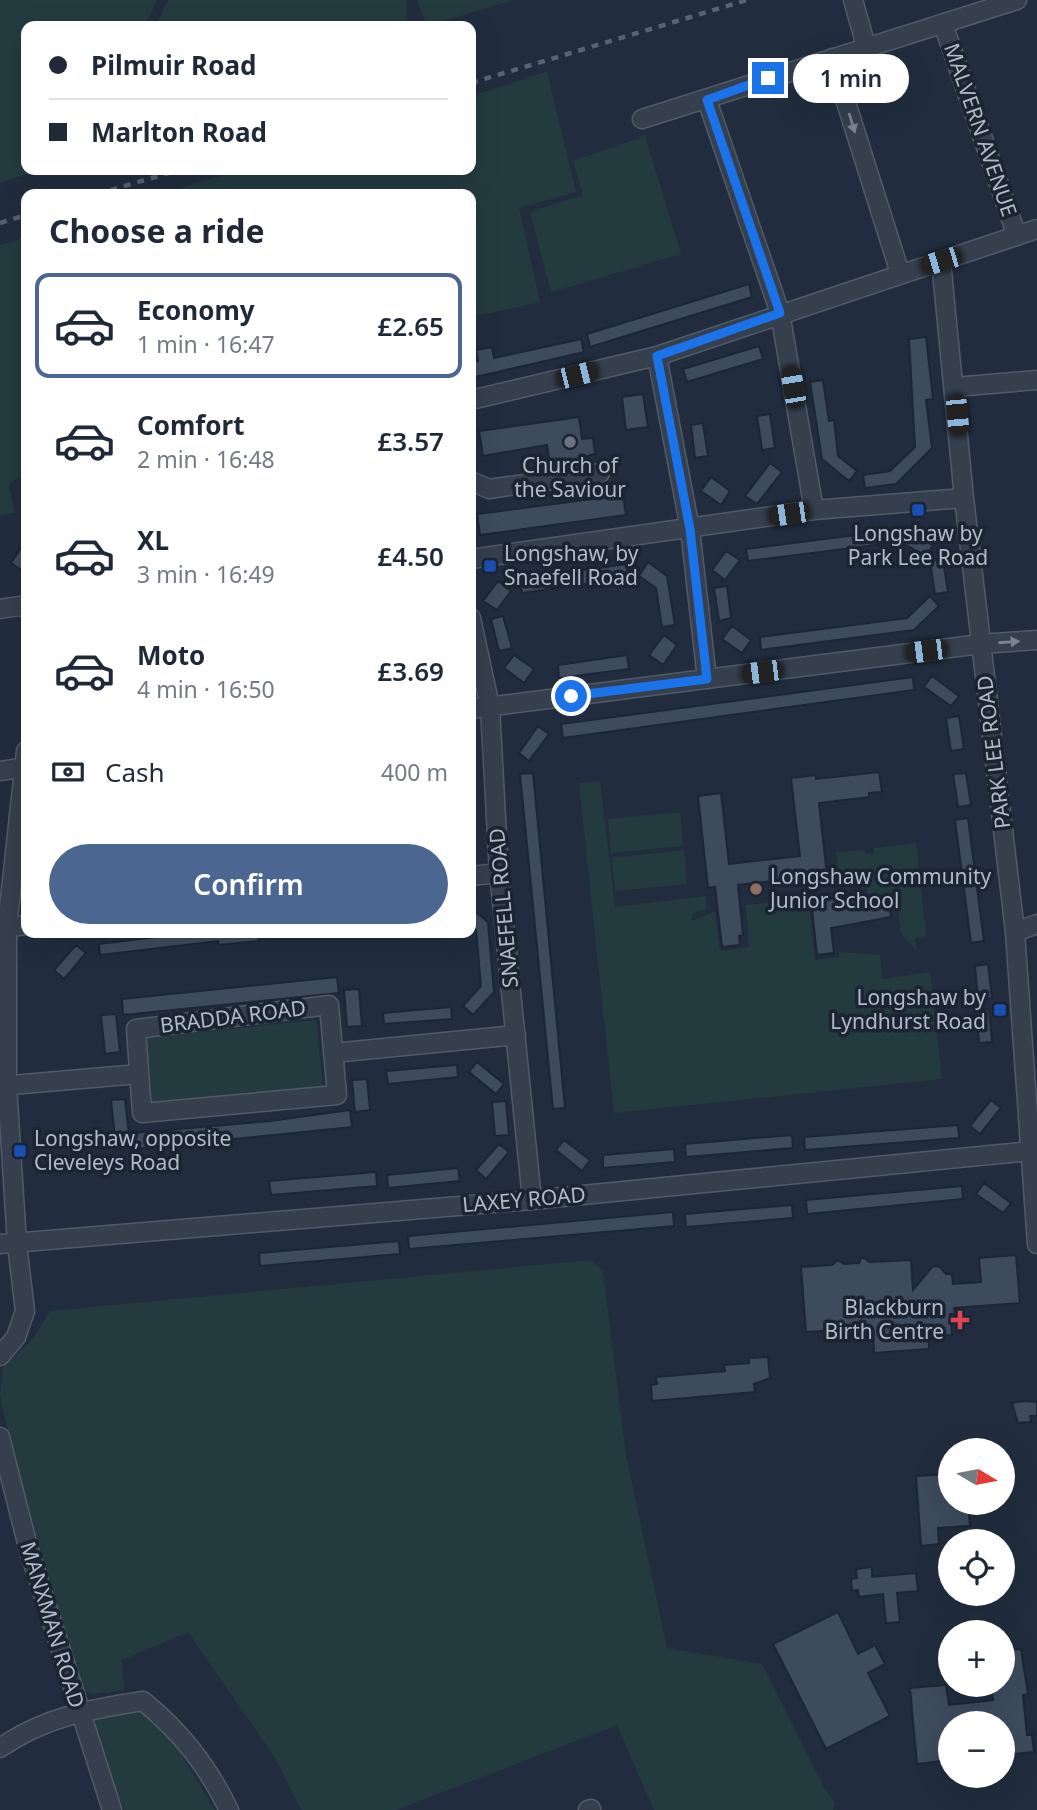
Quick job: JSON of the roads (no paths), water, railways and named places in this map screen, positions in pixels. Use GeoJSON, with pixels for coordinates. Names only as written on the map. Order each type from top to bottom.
{"type":"FeatureCollection","features":[{"type":"Feature","properties":{"kind":"street"},"geometry":{"type":"LineString","coordinates":[[853,0],[866,46]]}},
{"type":"Feature","properties":{"kind":"street"},"geometry":{"type":"LineString","coordinates":[[642,119],[1017,0]]}},
{"type":"Feature","properties":{"kind":"street","name":"MALVERN AVENUE"},"geometry":{"type":"LineString","coordinates":[[943,24],[1017,236]]}},
{"type":"Feature","properties":{"kind":"street"},"geometry":{"type":"LineString","coordinates":[[832,58],[900,273]]}},
{"type":"Feature","properties":{"kind":"street"},"geometry":{"type":"LineString","coordinates":[[707,100],[780,313],[814,510]]}},
{"type":"Feature","properties":{"kind":"street"},"geometry":{"type":"LineString","coordinates":[[476,399],[657,356],[1037,229]]}},
{"type":"Feature","properties":{"kind":"street","name":"PARK LEE ROAD"},"geometry":{"type":"LineString","coordinates":[[941,261],[964,498],[1015,932],[1037,1244]]}},
{"type":"Feature","properties":{"kind":"street"},"geometry":{"type":"LineString","coordinates":[[657,356],[690,529],[707,679]]}},
{"type":"Feature","properties":{"kind":"street"},"geometry":{"type":"LineString","coordinates":[[955,387],[1037,380]]}},
{"type":"Feature","properties":{"kind":"street"},"geometry":{"type":"LineString","coordinates":[[476,483],[489,489],[600,472]]}},
{"type":"Feature","properties":{"kind":"street"},"geometry":{"type":"LineString","coordinates":[[476,558],[814,510],[964,498]]}},
{"type":"Feature","properties":{"kind":"street"},"geometry":{"type":"LineString","coordinates":[[0,609],[21,608]]}},
{"type":"Feature","properties":{"kind":"street"},"geometry":{"type":"LineString","coordinates":[[476,708],[981,644],[1037,640]]}},
{"type":"Feature","properties":{"kind":"street","name":"SNAEFELL ROAD"},"geometry":{"type":"LineString","coordinates":[[476,641],[490,707],[499,873],[532,1200]]}},
{"type":"Feature","properties":{"kind":"street"},"geometry":{"type":"LineString","coordinates":[[0,772],[21,764]]}},
{"type":"Feature","properties":{"kind":"street"},"geometry":{"type":"LineString","coordinates":[[0,1356],[16,1337],[25,1311],[8,1244],[3,1086],[3,927],[21,792]]}},
{"type":"Feature","properties":{"kind":"street"},"geometry":{"type":"LineString","coordinates":[[476,875],[499,873]]}},
{"type":"Feature","properties":{"kind":"street"},"geometry":{"type":"LineString","coordinates":[[1015,932],[1037,924]]}},
{"type":"Feature","properties":{"kind":"street"},"geometry":{"type":"LineString","coordinates":[[3,927],[21,925]]}},
{"type":"Feature","properties":{"kind":"street","name":"BRADDA ROAD"},"geometry":{"type":"LineString","coordinates":[[329,1005],[337,1095],[142,1113],[139,1074],[136,1029],[329,1005]]}},
{"type":"Feature","properties":{"kind":"street"},"geometry":{"type":"LineString","coordinates":[[333,1052],[516,1035]]}},
{"type":"Feature","properties":{"kind":"street"},"geometry":{"type":"LineString","coordinates":[[3,1086],[139,1074]]}},
{"type":"Feature","properties":{"kind":"street","name":"LAXEY ROAD"},"geometry":{"type":"LineString","coordinates":[[8,1244],[532,1200],[1030,1151]]}},
{"type":"Feature","properties":{"kind":"street","name":"MANXMAN ROAD"},"geometry":{"type":"LineString","coordinates":[[0,1437],[28,1547],[78,1711],[112,1810]]}},
{"type":"Feature","properties":{"kind":"street"},"geometry":{"type":"LineString","coordinates":[[0,1748],[25,1730],[78,1711],[143,1700],[177,1729],[216,1783],[229,1810]]}},
{"type":"Feature","properties":{"kind":"railway"},"geometry":{"type":"LineString","coordinates":[[476,81],[747,0]]}},
{"type":"Feature","properties":{"kind":"railway"},"geometry":{"type":"LineString","coordinates":[[114,189],[162,175]]}},
{"type":"Feature","properties":{"kind":"railway"},"geometry":{"type":"LineString","coordinates":[[0,223],[21,217]]}},
{"type":"Feature","properties":{"kind":"place","name":"Church of the Saviour"},"geometry":{"type":"Point","coordinates":[570,442]}},
{"type":"Feature","properties":{"kind":"place","name":"Longshaw by Park Lee Road"},"geometry":{"type":"Point","coordinates":[918,510]}},
{"type":"Feature","properties":{"kind":"place","name":"Longshaw, by Snaefell Road"},"geometry":{"type":"Point","coordinates":[490,566]}},
{"type":"Feature","properties":{"kind":"place","name":"Longshaw Community Junior School"},"geometry":{"type":"Point","coordinates":[756,889]}},
{"type":"Feature","properties":{"kind":"place","name":"Longshaw by Lyndhurst Road"},"geometry":{"type":"Point","coordinates":[1000,1010]}},
{"type":"Feature","properties":{"kind":"place","name":"Longshaw, opposite Cleveleys Road"},"geometry":{"type":"Point","coordinates":[20,1151]}},
{"type":"Feature","properties":{"kind":"place","name":"Blackburn Birth Centre"},"geometry":{"type":"Point","coordinates":[960,1320]}}]}
